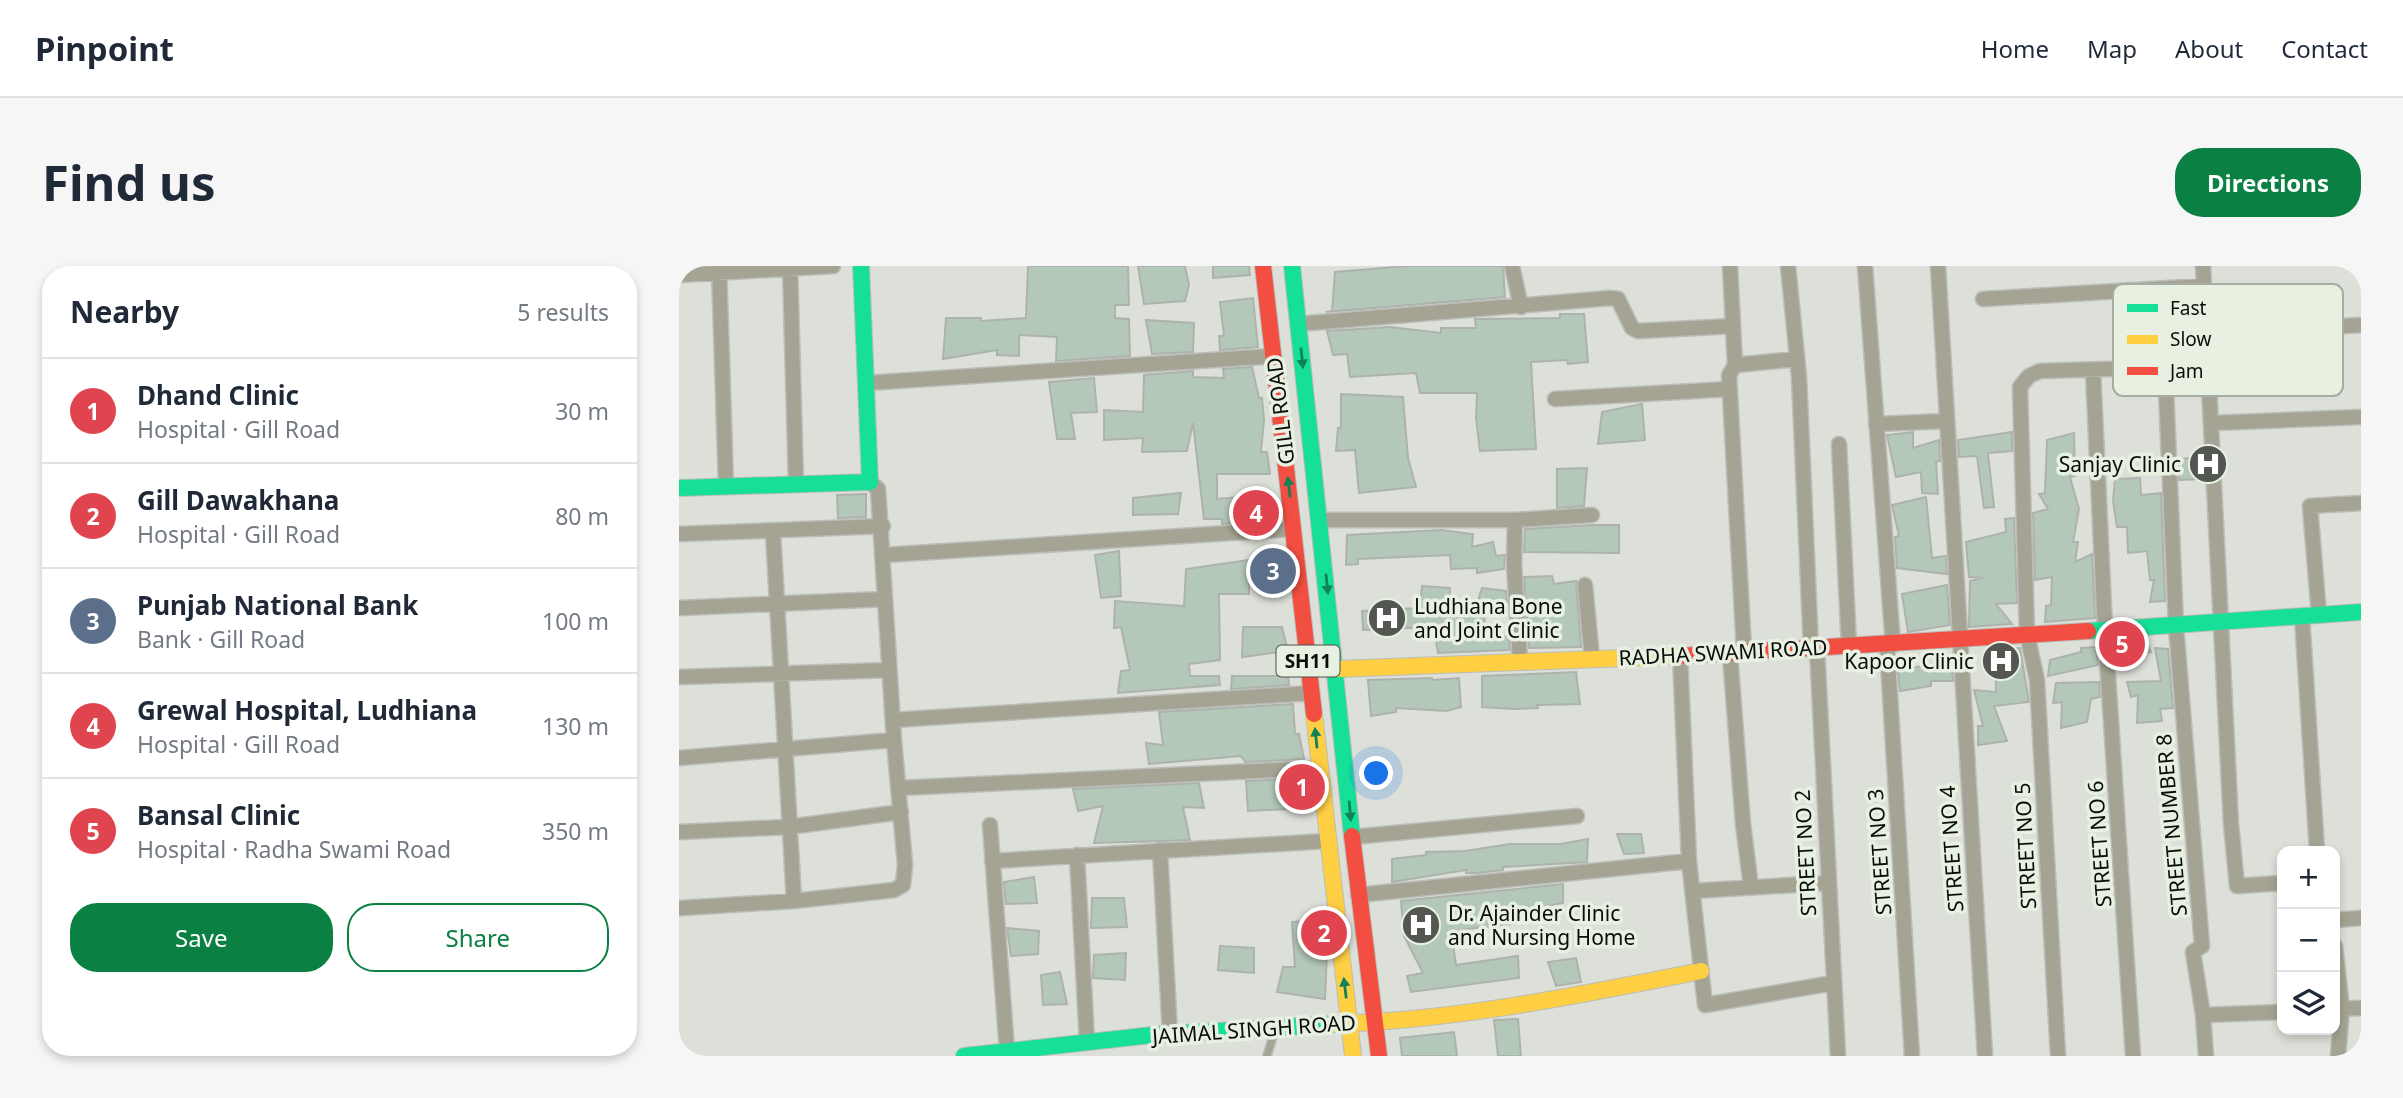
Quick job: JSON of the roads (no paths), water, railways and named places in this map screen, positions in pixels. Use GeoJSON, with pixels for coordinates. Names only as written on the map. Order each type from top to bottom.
{"type":"FeatureCollection","features":[{"type":"Feature","properties":{"kind":"street"},"geometry":{"type":"LineString","coordinates":[[679,275],[719,269],[833,266]]}},
{"type":"Feature","properties":{"kind":"street"},"geometry":{"type":"LineString","coordinates":[[861,266],[870,482]]}},
{"type":"Feature","properties":{"kind":"street","name":"GILL ROAD"},"geometry":{"type":"LineString","coordinates":[[1263,266],[1353,1056]]}},
{"type":"Feature","properties":{"kind":"street","name":"GILL ROAD"},"geometry":{"type":"LineString","coordinates":[[1292,266],[1337,669],[1358,895],[1379,1056]]}},
{"type":"Feature","properties":{"kind":"street"},"geometry":{"type":"LineString","coordinates":[[1512,266],[1521,307]]}},
{"type":"Feature","properties":{"kind":"street"},"geometry":{"type":"LineString","coordinates":[[1730,266],[1735,365],[1729,375],[1737,652],[1743,824],[1751,887]]}},
{"type":"Feature","properties":{"kind":"street"},"geometry":{"type":"LineString","coordinates":[[1788,266],[1797,359],[1814,648]]}},
{"type":"Feature","properties":{"kind":"street","name":"STREET NO 3"},"geometry":{"type":"LineString","coordinates":[[1865,266],[1890,645],[1912,1056]]}},
{"type":"Feature","properties":{"kind":"street","name":"STREET NO 4"},"geometry":{"type":"LineString","coordinates":[[1938,266],[1985,1056]]}},
{"type":"Feature","properties":{"kind":"street"},"geometry":{"type":"LineString","coordinates":[[2203,266],[2205,284]]}},
{"type":"Feature","properties":{"kind":"street"},"geometry":{"type":"LineString","coordinates":[[790,267],[796,484]]}},
{"type":"Feature","properties":{"kind":"street"},"geometry":{"type":"LineString","coordinates":[[719,269],[726,486]]}},
{"type":"Feature","properties":{"kind":"street"},"geometry":{"type":"LineString","coordinates":[[1983,299],[2113,291]]}},
{"type":"Feature","properties":{"kind":"street"},"geometry":{"type":"LineString","coordinates":[[1298,324],[1610,298],[1618,299],[1632,328],[1638,331],[1733,326]]}},
{"type":"Feature","properties":{"kind":"street"},"geometry":{"type":"LineString","coordinates":[[2343,326],[2361,325]]}},
{"type":"Feature","properties":{"kind":"street"},"geometry":{"type":"LineString","coordinates":[[866,383],[1274,356]]}},
{"type":"Feature","properties":{"kind":"street"},"geometry":{"type":"LineString","coordinates":[[1735,365],[1797,359]]}},
{"type":"Feature","properties":{"kind":"street"},"geometry":{"type":"LineString","coordinates":[[2093,371],[2113,370]]}},
{"type":"Feature","properties":{"kind":"street","name":"STREET NO 5"},"geometry":{"type":"LineString","coordinates":[[2058,1056],[2037,680],[2028,634],[2020,387],[2029,376],[2040,371],[2093,371]]}},
{"type":"Feature","properties":{"kind":"street","name":"STREET NO 6"},"geometry":{"type":"LineString","coordinates":[[2093,371],[2105,630],[2133,1056]]}},
{"type":"Feature","properties":{"kind":"street"},"geometry":{"type":"LineString","coordinates":[[1555,399],[1730,389]]}},
{"type":"Feature","properties":{"kind":"street"},"geometry":{"type":"LineString","coordinates":[[2166,396],[2176,626]]}},
{"type":"Feature","properties":{"kind":"street"},"geometry":{"type":"LineString","coordinates":[[2211,396],[2237,886],[2277,883]]}},
{"type":"Feature","properties":{"kind":"street"},"geometry":{"type":"LineString","coordinates":[[2213,423],[2361,416]]}},
{"type":"Feature","properties":{"kind":"street"},"geometry":{"type":"LineString","coordinates":[[1876,424],[1947,421]]}},
{"type":"Feature","properties":{"kind":"street"},"geometry":{"type":"LineString","coordinates":[[1839,444],[1849,646]]}},
{"type":"Feature","properties":{"kind":"street"},"geometry":{"type":"LineString","coordinates":[[679,488],[870,482],[878,489],[883,526],[903,885],[894,890],[794,901],[681,908]]}},
{"type":"Feature","properties":{"kind":"street"},"geometry":{"type":"LineString","coordinates":[[2319,615],[2310,506],[2361,503]]}},
{"type":"Feature","properties":{"kind":"street"},"geometry":{"type":"LineString","coordinates":[[1320,520],[1515,520],[1592,515]]}},
{"type":"Feature","properties":{"kind":"street"},"geometry":{"type":"LineString","coordinates":[[1515,520],[1514,564],[1520,661]]}},
{"type":"Feature","properties":{"kind":"street"},"geometry":{"type":"LineString","coordinates":[[679,534],[883,526]]}},
{"type":"Feature","properties":{"kind":"street"},"geometry":{"type":"LineString","coordinates":[[884,555],[1293,529]]}},
{"type":"Feature","properties":{"kind":"street"},"geometry":{"type":"LineString","coordinates":[[773,532],[794,901]]}},
{"type":"Feature","properties":{"kind":"street"},"geometry":{"type":"LineString","coordinates":[[1585,584],[1592,659]]}},
{"type":"Feature","properties":{"kind":"street"},"geometry":{"type":"LineString","coordinates":[[679,608],[779,606],[885,599]]}},
{"type":"Feature","properties":{"kind":"street","name":"RADHA SWAMI ROAD"},"geometry":{"type":"LineString","coordinates":[[1337,669],[1890,645],[2361,612]]}},
{"type":"Feature","properties":{"kind":"street"},"geometry":{"type":"LineString","coordinates":[[2302,616],[2317,846]]}},
{"type":"Feature","properties":{"kind":"street","name":"STREET NUMBER 8"},"geometry":{"type":"LineString","coordinates":[[2176,626],[2201,946],[2193,952],[2203,1016]]}},
{"type":"Feature","properties":{"kind":"street","name":"STREET NO 2"},"geometry":{"type":"LineString","coordinates":[[1814,648],[1838,1056]]}},
{"type":"Feature","properties":{"kind":"street"},"geometry":{"type":"LineString","coordinates":[[1680,655],[1689,861],[1705,1005],[1833,983]]}},
{"type":"Feature","properties":{"kind":"street"},"geometry":{"type":"LineString","coordinates":[[679,677],[889,670]]}},
{"type":"Feature","properties":{"kind":"street"},"geometry":{"type":"LineString","coordinates":[[894,720],[1312,693]]}},
{"type":"Feature","properties":{"kind":"street"},"geometry":{"type":"LineString","coordinates":[[679,758],[894,740]]}},
{"type":"Feature","properties":{"kind":"street"},"geometry":{"type":"LineString","coordinates":[[899,788],[1319,768]]}},
{"type":"Feature","properties":{"kind":"street"},"geometry":{"type":"LineString","coordinates":[[679,832],[788,827],[901,812]]}},
{"type":"Feature","properties":{"kind":"street"},"geometry":{"type":"LineString","coordinates":[[1352,837],[1577,816]]}},
{"type":"Feature","properties":{"kind":"street"},"geometry":{"type":"LineString","coordinates":[[990,825],[1007,1051]]}},
{"type":"Feature","properties":{"kind":"street"},"geometry":{"type":"LineString","coordinates":[[992,861],[1327,841]]}},
{"type":"Feature","properties":{"kind":"street"},"geometry":{"type":"LineString","coordinates":[[1160,850],[1170,1034]]}},
{"type":"Feature","properties":{"kind":"street"},"geometry":{"type":"LineString","coordinates":[[1077,855],[1087,1042]]}},
{"type":"Feature","properties":{"kind":"street"},"geometry":{"type":"LineString","coordinates":[[1358,895],[1689,861]]}},
{"type":"Feature","properties":{"kind":"street"},"geometry":{"type":"LineString","coordinates":[[1692,891],[1826,883]]}},
{"type":"Feature","properties":{"kind":"street"},"geometry":{"type":"LineString","coordinates":[[2340,920],[2361,918]]}},
{"type":"Feature","properties":{"kind":"street","name":"JAIMAL SINGH ROAD"},"geometry":{"type":"LineString","coordinates":[[964,1056],[1170,1034],[1277,1026],[1400,1022],[1574,996],[1701,971]]}},
{"type":"Feature","properties":{"kind":"street"},"geometry":{"type":"LineString","coordinates":[[2340,1009],[2361,1008]]}},
{"type":"Feature","properties":{"kind":"street"},"geometry":{"type":"LineString","coordinates":[[2206,1056],[2203,1016],[2277,1012]]}},
{"type":"Feature","properties":{"kind":"street"},"geometry":{"type":"LineString","coordinates":[[2338,1035],[2338,1056]]}},
{"type":"Feature","properties":{"kind":"lane"},"geometry":{"type":"LineString","coordinates":[[1267,1056],[1277,1026]]}},
{"type":"Feature","properties":{"kind":"place","name":"Sanjay Clinic"},"geometry":{"type":"Point","coordinates":[2208,464]}},
{"type":"Feature","properties":{"kind":"place","name":"Grewal Hospital, Ludhiana"},"geometry":{"type":"Point","coordinates":[1256,513]}},
{"type":"Feature","properties":{"kind":"place","name":"Punjab National Bank"},"geometry":{"type":"Point","coordinates":[1273,571]}},
{"type":"Feature","properties":{"kind":"place","name":"Ludhiana Bone and Joint Clinic"},"geometry":{"type":"Point","coordinates":[1387,618]}},
{"type":"Feature","properties":{"kind":"place","name":"Bansal Clinic"},"geometry":{"type":"Point","coordinates":[2122,644]}},
{"type":"Feature","properties":{"kind":"place","name":"Kapoor Clinic"},"geometry":{"type":"Point","coordinates":[2001,661]}},
{"type":"Feature","properties":{"kind":"place","name":"Dhand Clinic"},"geometry":{"type":"Point","coordinates":[1302,787]}},
{"type":"Feature","properties":{"kind":"place","name":"Dr. Ajainder Clinic and Nursing Home"},"geometry":{"type":"Point","coordinates":[1421,925]}},
{"type":"Feature","properties":{"kind":"place","name":"Gill Dawakhana"},"geometry":{"type":"Point","coordinates":[1324,933]}}]}
